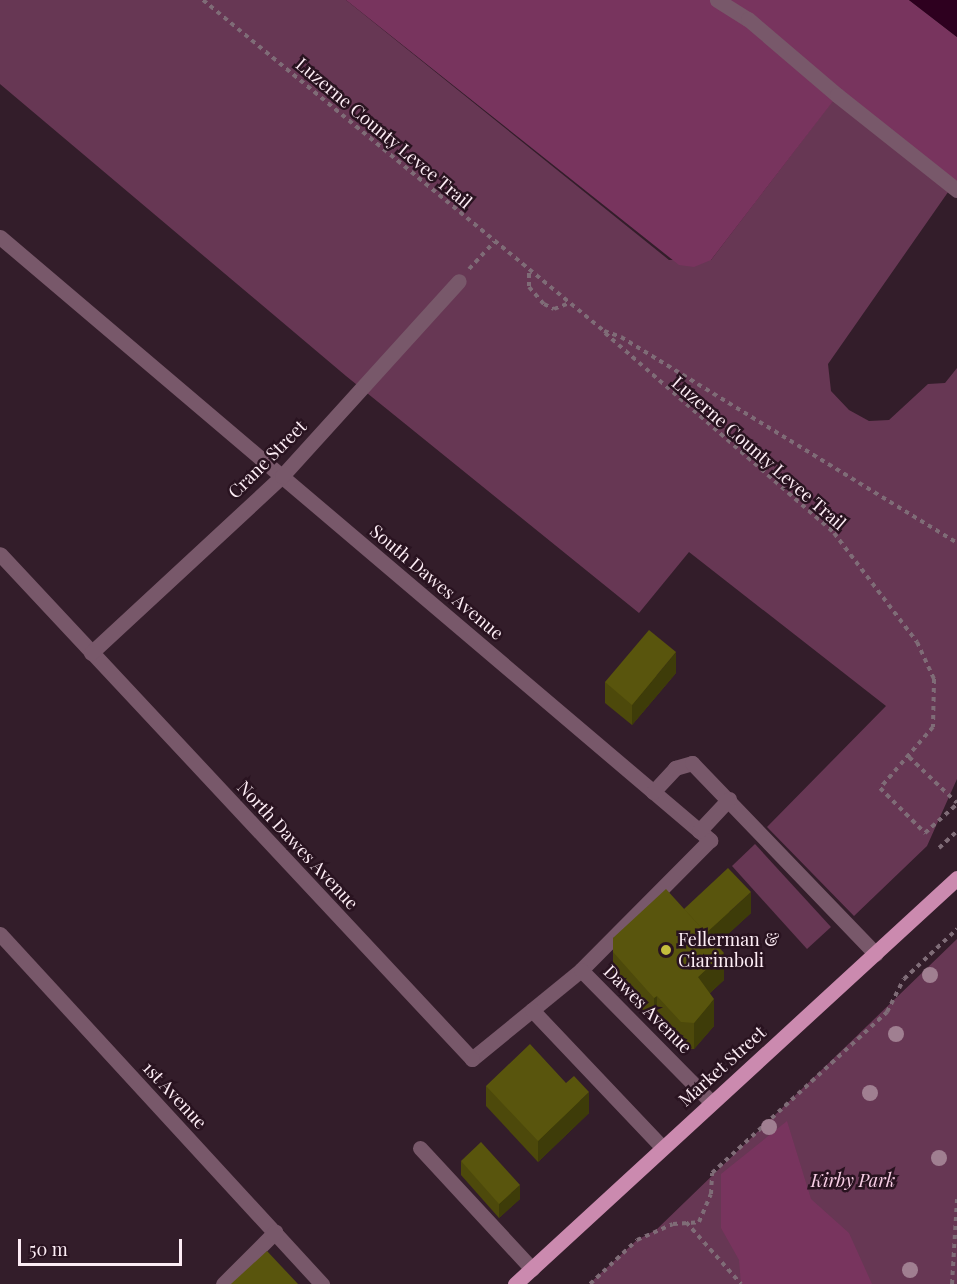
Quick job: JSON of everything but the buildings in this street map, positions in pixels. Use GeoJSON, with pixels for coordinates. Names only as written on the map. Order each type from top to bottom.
{"type":"FeatureCollection","features":[{"type":"Feature","properties":{"kind":"main road","name":"Market Street"},"geometry":{"type":"LineString","coordinates":[[515,1284],[711,1101],[876,954],[957,878]]}},
{"type":"Feature","properties":{"kind":"street"},"geometry":{"type":"LineString","coordinates":[[717,0],[748,19],[837,95],[957,190]]}},
{"type":"Feature","properties":{"kind":"street","name":"South Dawes Avenue"},"geometry":{"type":"LineString","coordinates":[[0,237],[699,831]]}},
{"type":"Feature","properties":{"kind":"street","name":"Crane Street"},"geometry":{"type":"LineString","coordinates":[[91,653],[282,476],[459,281]]}},
{"type":"Feature","properties":{"kind":"street","name":"North Dawes Avenue"},"geometry":{"type":"LineString","coordinates":[[0,554],[472,1059],[581,969]]}},
{"type":"Feature","properties":{"kind":"street"},"geometry":{"type":"LineString","coordinates":[[653,792],[675,768],[692,763],[876,954]]}},
{"type":"Feature","properties":{"kind":"street"},"geometry":{"type":"LineString","coordinates":[[581,969],[710,840],[699,831],[729,799]]}},
{"type":"Feature","properties":{"kind":"street","name":"1st Avenue"},"geometry":{"type":"LineString","coordinates":[[0,934],[322,1284]]}},
{"type":"Feature","properties":{"kind":"street","name":"Dawes Avenue"},"geometry":{"type":"LineString","coordinates":[[581,969],[711,1101]]}},
{"type":"Feature","properties":{"kind":"street"},"geometry":{"type":"LineString","coordinates":[[532,1010],[662,1147]]}},
{"type":"Feature","properties":{"kind":"street"},"geometry":{"type":"LineString","coordinates":[[420,1148],[532,1269]]}},
{"type":"Feature","properties":{"kind":"street"},"geometry":{"type":"LineString","coordinates":[[223,1284],[275,1232]]}},
{"type":"Feature","properties":{"kind":"path","name":"Luzerne County Levee Trail"},"geometry":{"type":"LineString","coordinates":[[203,0],[529,273],[603,332],[834,532],[917,642],[931,670],[936,699],[933,727],[880,788],[925,832],[957,804]]}},
{"type":"Feature","properties":{"kind":"path"},"geometry":{"type":"LineString","coordinates":[[478,260],[494,242]]}},
{"type":"Feature","properties":{"kind":"path"},"geometry":{"type":"LineString","coordinates":[[529,273],[529,287],[544,304],[554,309],[568,304]]}},
{"type":"Feature","properties":{"kind":"path","name":"Luzerne County Levee Trail"},"geometry":{"type":"LineString","coordinates":[[603,332],[621,337],[957,543]]}},
{"type":"Feature","properties":{"kind":"path"},"geometry":{"type":"LineString","coordinates":[[909,757],[957,804]]}},
{"type":"Feature","properties":{"kind":"path"},"geometry":{"type":"LineString","coordinates":[[939,848],[957,831]]}},
{"type":"Feature","properties":{"kind":"path"},"geometry":{"type":"LineString","coordinates":[[590,1284],[637,1240],[656,1230],[686,1222],[699,1222],[711,1194],[712,1173],[887,1012],[904,979],[957,929]]}},
{"type":"Feature","properties":{"kind":"path"},"geometry":{"type":"LineString","coordinates":[[952,1284],[957,1198]]}},
{"type":"Feature","properties":{"kind":"path"},"geometry":{"type":"LineString","coordinates":[[686,1222],[741,1284]]}},
{"type":"Feature","properties":{"kind":"green space"},"geometry":{"type":"Polygon","coordinates":[[[0,0],[346,0],[669,260],[711,260],[837,95],[953,185],[828,364],[831,391],[849,410],[869,421],[889,420],[928,384],[945,383],[957,368],[957,779],[927,846],[854,916],[767,827],[886,706],[689,552],[639,613],[346,376],[0,84],[0,0]]]}},
{"type":"Feature","properties":{"kind":"green space"},"geometry":{"type":"Polygon","coordinates":[[[755,844],[831,927],[807,949],[732,866],[755,844]]]}},
{"type":"Feature","properties":{"kind":"green space","name":"Kirby Park"},"geometry":{"type":"Polygon","coordinates":[[[957,939],[957,1284],[589,1284],[637,1240],[656,1230],[957,939]]]}},
{"type":"Feature","properties":{"kind":"shaded area"},"geometry":{"type":"Polygon","coordinates":[[[346,0],[909,0],[957,37],[957,192],[837,96],[711,260],[694,267],[679,265],[346,0]]]}},
{"type":"Feature","properties":{"kind":"shaded area"},"geometry":{"type":"Polygon","coordinates":[[[909,0],[957,0],[957,37],[909,0]]]}},
{"type":"Feature","properties":{"kind":"shaded area"},"geometry":{"type":"Polygon","coordinates":[[[787,1121],[811,1199],[849,1233],[872,1284],[741,1284],[739,1260],[721,1228],[721,1174],[787,1121]]]}},
{"type":"Feature","properties":{"kind":"place","name":"Fellerman & Ciarimboli"},"geometry":{"type":"Point","coordinates":[666,950]}}]}
